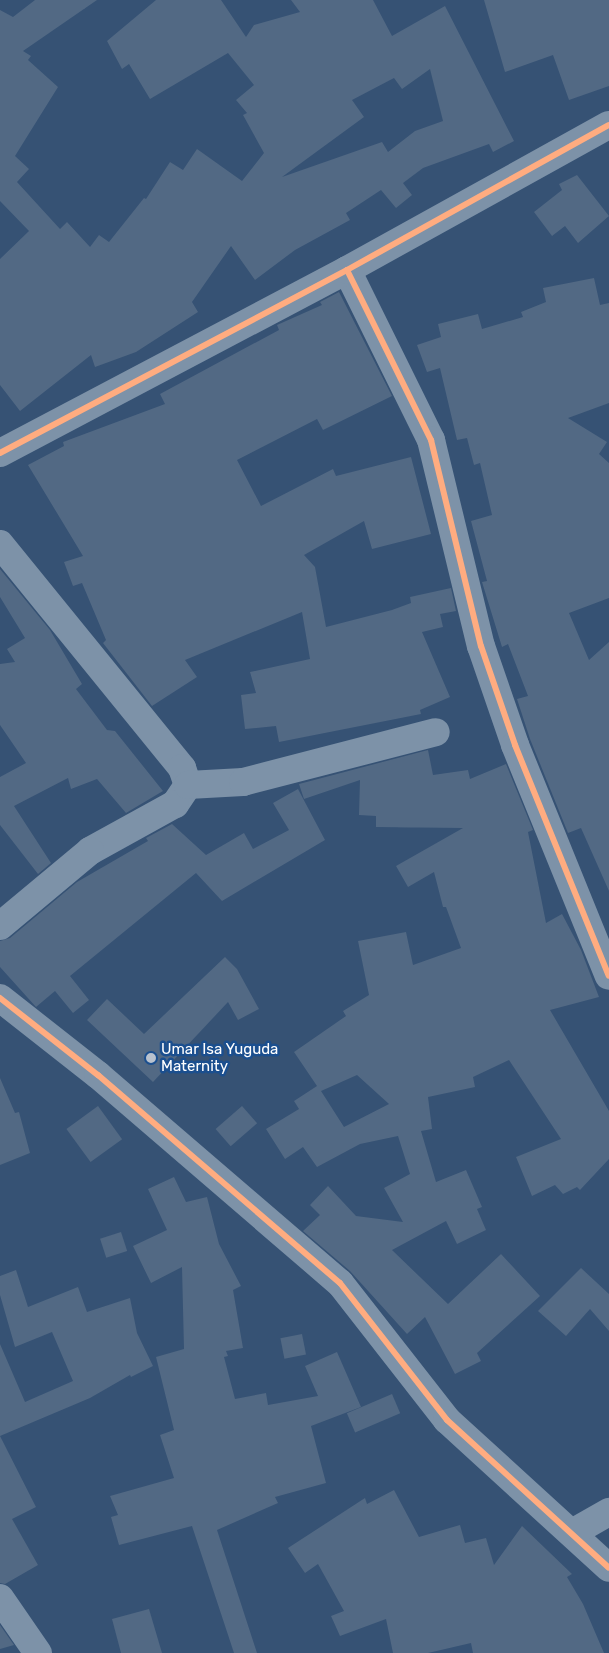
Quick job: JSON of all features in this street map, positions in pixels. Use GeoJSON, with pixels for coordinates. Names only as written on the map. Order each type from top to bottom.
{"type":"FeatureCollection","features":[{"type":"Feature","properties":{"kind":"street"},"geometry":{"type":"LineString","coordinates":[[0,453],[347,270],[609,125]]}},
{"type":"Feature","properties":{"kind":"street"},"geometry":{"type":"LineString","coordinates":[[347,270],[431,440],[481,646],[515,745],[609,976]]}},
{"type":"Feature","properties":{"kind":"street"},"geometry":{"type":"LineString","coordinates":[[0,544],[182,768],[188,785]]}},
{"type":"Feature","properties":{"kind":"street"},"geometry":{"type":"LineString","coordinates":[[188,785],[243,782],[436,732]]}},
{"type":"Feature","properties":{"kind":"street"},"geometry":{"type":"LineString","coordinates":[[0,926],[90,851],[175,804],[188,785]]}},
{"type":"Feature","properties":{"kind":"street"},"geometry":{"type":"LineString","coordinates":[[0,998],[98,1075],[340,1283],[447,1420],[609,1568]]}},
{"type":"Feature","properties":{"kind":"street"},"geometry":{"type":"LineString","coordinates":[[572,1533],[609,1512]]}},
{"type":"Feature","properties":{"kind":"street"},"geometry":{"type":"LineString","coordinates":[[0,1598],[38,1653]]}},
{"type":"Feature","properties":{"kind":"building"},"geometry":{"type":"Polygon","coordinates":[[[35,0],[97,0],[23,51],[31,56],[28,60],[58,87],[15,156],[29,169],[17,182],[60,229],[67,222],[90,247],[99,235],[109,242],[144,198],[146,199],[170,162],[183,170],[197,149],[242,181],[264,153],[243,115],[247,113],[236,100],[254,85],[228,53],[150,99],[129,64],[122,69],[107,41],[156,0],[221,0],[246,37],[254,25],[300,12],[291,0],[373,0],[392,36],[445,6],[514,141],[493,152],[489,144],[423,168],[403,183],[412,195],[396,208],[381,190],[346,213],[350,220],[295,250],[255,280],[231,246],[192,302],[198,312],[136,352],[95,367],[91,355],[20,411],[0,385],[0,259],[29,231],[0,201],[0,10],[13,17],[35,0]],[[430,69],[402,89],[394,78],[352,100],[364,117],[282,177],[382,142],[388,152],[415,131],[443,121],[430,69]]]}},
{"type":"Feature","properties":{"kind":"building"},"geometry":{"type":"Polygon","coordinates":[[[484,0],[609,0],[609,86],[569,100],[553,55],[505,72],[484,0]]]}},
{"type":"Feature","properties":{"kind":"building"},"geometry":{"type":"Polygon","coordinates":[[[577,175],[609,216],[578,243],[565,226],[552,236],[534,212],[562,190],[559,184],[577,175]]]}},
{"type":"Feature","properties":{"kind":"building"},"geometry":{"type":"Polygon","coordinates":[[[594,278],[600,305],[609,303],[609,403],[568,418],[607,442],[599,454],[609,463],[609,598],[569,613],[589,660],[609,642],[609,891],[581,828],[568,833],[530,739],[517,699],[528,696],[508,644],[502,647],[482,582],[487,581],[471,521],[492,515],[480,463],[474,465],[467,438],[457,440],[440,368],[427,372],[417,345],[441,337],[438,324],[478,314],[482,329],[523,317],[521,312],[546,302],[543,288],[594,278]]]}},
{"type":"Feature","properties":{"kind":"building"},"geometry":{"type":"Polygon","coordinates":[[[339,292],[392,396],[323,430],[317,419],[237,460],[261,506],[333,469],[336,476],[411,457],[431,534],[372,549],[364,521],[304,555],[315,567],[326,627],[392,610],[411,603],[410,597],[451,588],[456,611],[440,614],[443,627],[422,632],[450,697],[420,710],[421,714],[279,742],[276,726],[245,729],[241,695],[256,693],[250,672],[310,659],[302,612],[185,660],[197,677],[152,706],[103,643],[106,640],[82,583],[73,586],[64,562],[83,556],[28,465],[64,446],[63,442],[165,404],[160,394],[279,330],[277,325],[322,305],[320,302],[339,292]]]}},
{"type":"Feature","properties":{"kind":"building"},"geometry":{"type":"Polygon","coordinates":[[[0,569],[50,630],[82,684],[76,689],[107,730],[115,731],[163,791],[126,813],[97,779],[71,789],[68,778],[14,806],[51,863],[38,874],[0,825],[0,777],[26,763],[0,725],[0,664],[15,662],[7,649],[25,638],[0,597],[0,569]]]}},
{"type":"Feature","properties":{"kind":"building"},"geometry":{"type":"Polygon","coordinates":[[[428,750],[433,775],[468,770],[470,779],[506,764],[533,830],[528,832],[546,923],[562,914],[581,950],[599,997],[550,1010],[609,1111],[609,1159],[580,1190],[577,1187],[563,1194],[555,1185],[532,1196],[516,1157],[561,1139],[509,1060],[473,1077],[475,1087],[428,1097],[432,1129],[421,1131],[436,1182],[466,1170],[482,1207],[477,1209],[486,1230],[457,1244],[446,1221],[392,1250],[448,1304],[501,1254],[540,1296],[477,1353],[481,1361],[455,1374],[425,1317],[407,1334],[350,1271],[303,1231],[320,1215],[310,1205],[328,1186],[356,1216],[403,1222],[384,1188],[410,1174],[398,1136],[360,1144],[317,1167],[303,1147],[285,1159],[266,1129],[299,1109],[294,1101],[317,1086],[294,1052],[346,1016],[343,1011],[369,995],[358,941],[406,932],[413,965],[461,948],[446,907],[443,907],[434,872],[408,887],[396,866],[463,828],[376,827],[376,816],[359,815],[360,780],[304,799],[299,784],[428,750]],[[357,1075],[321,1091],[344,1127],[389,1104],[357,1075]]]}},
{"type":"Feature","properties":{"kind":"building"},"geometry":{"type":"Polygon","coordinates":[[[298,789],[325,840],[222,901],[196,873],[70,976],[89,1000],[73,1013],[55,991],[36,1007],[0,967],[0,941],[10,938],[77,882],[148,841],[146,838],[172,824],[206,855],[244,833],[253,849],[289,830],[273,803],[298,789]]]}},
{"type":"Feature","properties":{"kind":"building","name":"Umar Isa Yuguda Maternity"},"geometry":{"type":"Polygon","coordinates":[[[225,957],[237,969],[259,1009],[238,1020],[228,1002],[153,1082],[87,1020],[107,999],[144,1034],[225,957]]]}},
{"type":"Feature","properties":{"kind":"building"},"geometry":{"type":"Polygon","coordinates":[[[0,1078],[15,1113],[19,1112],[30,1153],[0,1165],[0,1078]]]}},
{"type":"Feature","properties":{"kind":"building"},"geometry":{"type":"Polygon","coordinates":[[[98,1106],[122,1139],[91,1162],[66,1129],[98,1106]]]}},
{"type":"Feature","properties":{"kind":"building"},"geometry":{"type":"Polygon","coordinates":[[[242,1106],[257,1123],[231,1146],[216,1129],[242,1106]]]}},
{"type":"Feature","properties":{"kind":"building"},"geometry":{"type":"Polygon","coordinates":[[[174,1177],[186,1202],[207,1197],[219,1244],[241,1286],[233,1290],[243,1348],[226,1351],[228,1356],[224,1357],[235,1399],[266,1393],[268,1405],[318,1396],[305,1366],[337,1352],[361,1407],[311,1426],[326,1483],[275,1497],[278,1503],[217,1530],[257,1653],[234,1653],[192,1526],[119,1545],[111,1517],[118,1515],[110,1496],[174,1478],[160,1435],[174,1430],[156,1357],[184,1349],[182,1267],[151,1283],[133,1246],[167,1230],[148,1189],[174,1177]]]}},
{"type":"Feature","properties":{"kind":"building"},"geometry":{"type":"Polygon","coordinates":[[[121,1232],[127,1251],[106,1258],[100,1239],[121,1232]]]}},
{"type":"Feature","properties":{"kind":"building"},"geometry":{"type":"Polygon","coordinates":[[[581,1268],[609,1294],[609,1331],[590,1309],[566,1336],[538,1311],[581,1268]]]}},
{"type":"Feature","properties":{"kind":"building"},"geometry":{"type":"Polygon","coordinates":[[[16,1270],[28,1307],[78,1287],[87,1312],[130,1298],[137,1333],[153,1366],[131,1377],[130,1375],[90,1398],[0,1436],[0,1344],[25,1402],[73,1381],[52,1332],[15,1347],[0,1295],[0,1276],[16,1270]]]}},
{"type":"Feature","properties":{"kind":"building"},"geometry":{"type":"Polygon","coordinates":[[[302,1334],[306,1355],[284,1359],[280,1338],[302,1334]]]}},
{"type":"Feature","properties":{"kind":"building"},"geometry":{"type":"Polygon","coordinates":[[[392,1394],[400,1413],[355,1432],[347,1413],[392,1394]]]}},
{"type":"Feature","properties":{"kind":"building"},"geometry":{"type":"Polygon","coordinates":[[[0,1436],[36,1507],[12,1519],[38,1565],[5,1584],[0,1583],[0,1436]]]}},
{"type":"Feature","properties":{"kind":"building"},"geometry":{"type":"Polygon","coordinates":[[[394,1490],[419,1537],[460,1525],[465,1543],[486,1538],[494,1565],[522,1526],[572,1574],[567,1577],[583,1604],[604,1653],[473,1653],[471,1643],[428,1653],[393,1653],[386,1619],[340,1636],[331,1616],[344,1611],[318,1564],[305,1573],[288,1548],[365,1498],[367,1504],[394,1490]]]}},
{"type":"Feature","properties":{"kind":"building"},"geometry":{"type":"Polygon","coordinates":[[[149,1609],[162,1653],[121,1653],[112,1619],[149,1609]]]}},
{"type":"Feature","properties":{"kind":"building"},"geometry":{"type":"Polygon","coordinates":[[[0,1625],[14,1645],[0,1649],[0,1625]]]}},
{"type":"Feature","properties":{"kind":"cycle path"},"geometry":{"type":"LineString","coordinates":[[0,453],[347,270],[609,125]]}},
{"type":"Feature","properties":{"kind":"cycle path"},"geometry":{"type":"LineString","coordinates":[[347,270],[431,440],[481,646],[515,745],[609,976]]}},
{"type":"Feature","properties":{"kind":"cycle path"},"geometry":{"type":"LineString","coordinates":[[0,998],[98,1075],[340,1283],[447,1420],[609,1568]]}},
{"type":"Feature","properties":{"kind":"place","name":"Umar Isa Yuguda Maternity"},"geometry":{"type":"Point","coordinates":[151,1058]}}]}
